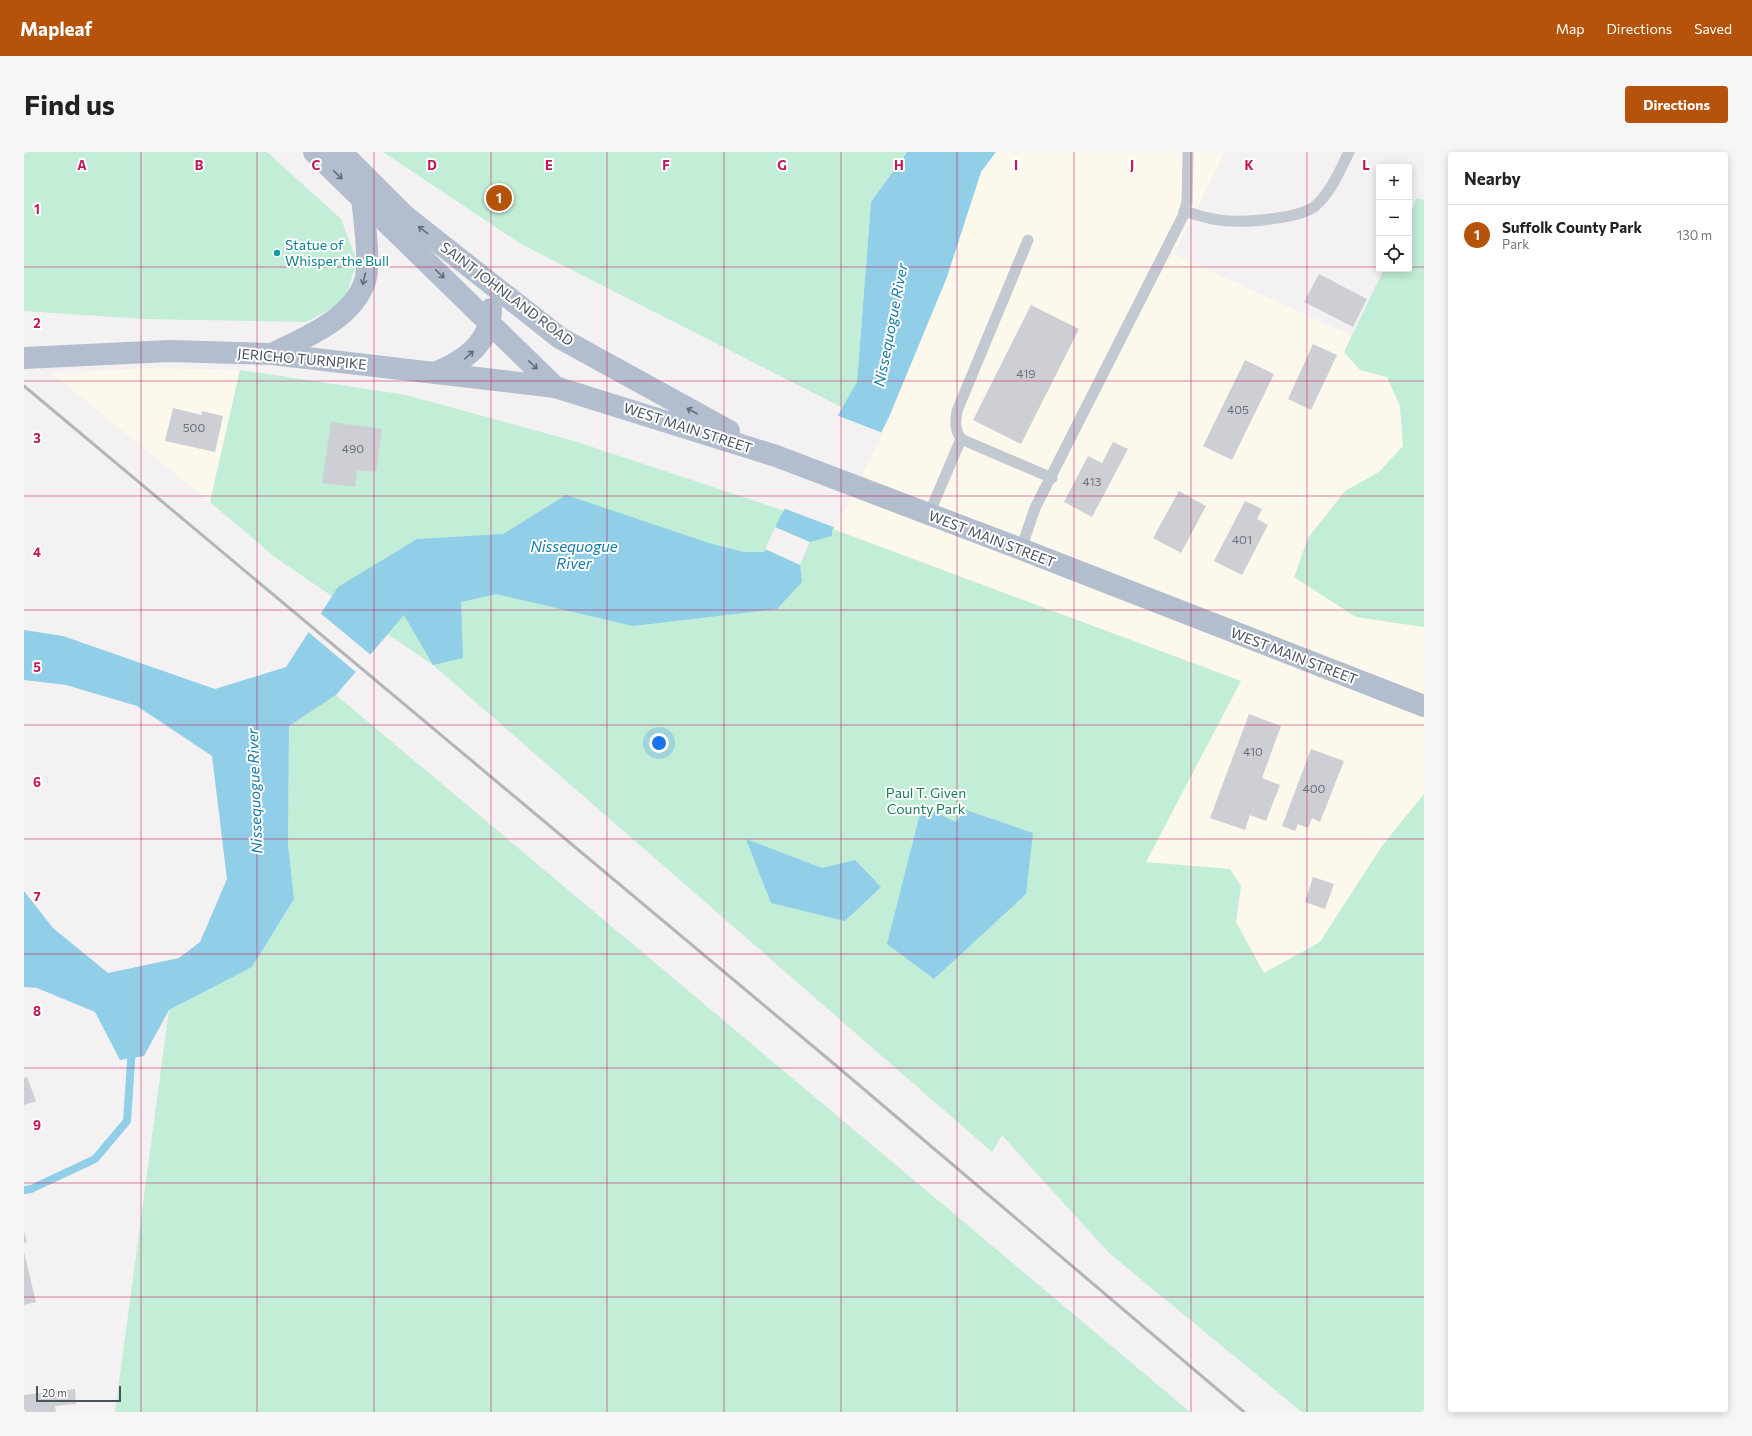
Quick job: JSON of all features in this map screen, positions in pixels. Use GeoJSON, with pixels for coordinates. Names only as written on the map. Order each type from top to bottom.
{"type":"FeatureCollection","features":[{"type":"Feature","properties":{"kind":"main road","name":"SAINT JOHNLAND ROAD"},"geometry":{"type":"LineString","coordinates":[[314,152],[555,386]]}},
{"type":"Feature","properties":{"kind":"main road","name":"SAINT JOHNLAND ROAD"},"geometry":{"type":"LineString","coordinates":[[341,152],[405,216],[560,338],[776,456]]}},
{"type":"Feature","properties":{"kind":"main road"},"geometry":{"type":"LineString","coordinates":[[272,354],[322,328],[347,309],[358,295],[365,281],[366,263],[365,227],[362,198]]}},
{"type":"Feature","properties":{"kind":"main road"},"geometry":{"type":"LineString","coordinates":[[435,373],[466,358],[477,347],[483,338],[491,312],[490,296],[481,276]]}},
{"type":"Feature","properties":{"kind":"main road","name":"JERICHO TURNPIKE"},"geometry":{"type":"LineString","coordinates":[[24,358],[169,351],[272,354],[555,386]]}},
{"type":"Feature","properties":{"kind":"main road","name":"WEST MAIN STREET"},"geometry":{"type":"LineString","coordinates":[[555,386],[776,456],[1021,549],[1424,706]]}},
{"type":"Feature","properties":{"kind":"lane"},"geometry":{"type":"LineString","coordinates":[[1021,549],[1035,508],[1052,478],[1184,212],[1188,202],[1188,152]]}},
{"type":"Feature","properties":{"kind":"lane"},"geometry":{"type":"LineString","coordinates":[[1184,212],[1205,218],[1232,221],[1288,217],[1315,207],[1330,188],[1349,152]]}},
{"type":"Feature","properties":{"kind":"lane"},"geometry":{"type":"LineString","coordinates":[[1028,240],[956,411],[955,423],[957,433],[961,439],[1052,478]]}},
{"type":"Feature","properties":{"kind":"lane"},"geometry":{"type":"LineString","coordinates":[[929,514],[961,439]]}},
{"type":"Feature","properties":{"kind":"shaded area"},"geometry":{"type":"Polygon","coordinates":[[[996,152],[1225,152],[1174,254],[1352,336],[1344,352],[1360,370],[1387,377],[1400,406],[1403,446],[1379,472],[1345,491],[1356,617],[1424,627],[1424,794],[1382,846],[1320,942],[1264,973],[1236,922],[1241,887],[1145,863],[1235,679],[834,530],[889,417],[947,277],[981,172],[996,152]]]}},
{"type":"Feature","properties":{"kind":"shaded area"},"geometry":{"type":"Polygon","coordinates":[[[150,368],[240,370],[210,502],[51,373],[150,368]]]}},
{"type":"Feature","properties":{"kind":"green space"},"geometry":{"type":"Polygon","coordinates":[[[24,152],[267,152],[341,219],[357,261],[344,302],[306,322],[145,319],[24,311],[24,152]]]}},
{"type":"Feature","properties":{"kind":"green space"},"geometry":{"type":"Polygon","coordinates":[[[383,152],[907,152],[871,202],[857,382],[843,408],[521,244],[383,152]]]}},
{"type":"Feature","properties":{"kind":"green space"},"geometry":{"type":"Polygon","coordinates":[[[1417,198],[1424,200],[1424,627],[1356,617],[1294,577],[1308,538],[1345,491],[1379,472],[1403,446],[1400,406],[1387,377],[1360,370],[1344,352],[1383,272],[1412,272],[1412,209],[1417,198]]]}},
{"type":"Feature","properties":{"kind":"green space","name":"Paul T. Given County Park"},"geometry":{"type":"Polygon","coordinates":[[[240,370],[406,395],[574,441],[782,510],[1241,681],[1146,862],[1230,869],[1241,886],[1236,922],[1264,973],[1320,942],[1382,846],[1424,794],[1424,1412],[1302,1412],[1109,1253],[1002,1135],[992,1152],[433,665],[276,558],[210,502],[240,370]]]}},
{"type":"Feature","properties":{"kind":"green space"},"geometry":{"type":"Polygon","coordinates":[[[336,695],[1190,1412],[115,1412],[169,1010],[252,967],[294,899],[288,844],[289,726],[336,695]]]}},
{"type":"Feature","properties":{"kind":"water","name":"Nissequogue River"},"geometry":{"type":"Polygon","coordinates":[[[907,152],[996,152],[981,172],[947,277],[889,417],[832,531],[832,536],[810,542],[800,565],[802,582],[777,609],[633,626],[496,594],[461,602],[463,658],[433,665],[404,615],[336,695],[289,726],[288,844],[294,899],[252,967],[169,1010],[144,1056],[120,1060],[95,1012],[37,988],[24,987],[24,891],[53,928],[108,973],[179,958],[200,942],[227,879],[212,756],[137,706],[66,685],[24,680],[24,630],[63,636],[215,689],[286,667],[338,587],[417,539],[503,534],[566,495],[709,543],[743,552],[764,552],[780,517],[857,382],[871,202],[907,152]]]}},
{"type":"Feature","properties":{"kind":"water"},"geometry":{"type":"Polygon","coordinates":[[[922,806],[956,822],[966,810],[1033,833],[1026,894],[934,979],[887,944],[922,806]]]}},
{"type":"Feature","properties":{"kind":"water"},"geometry":{"type":"Polygon","coordinates":[[[746,839],[822,868],[855,860],[881,887],[845,921],[771,903],[746,839]]]}},
{"type":"Feature","properties":{"kind":"pier"},"geometry":{"type":"Polygon","coordinates":[[[836,415],[883,433],[836,528],[783,508],[836,415]]]}},
{"type":"Feature","properties":{"kind":"pier"},"geometry":{"type":"Polygon","coordinates":[[[775,527],[810,542],[800,565],[765,549],[775,527]]]}},
{"type":"Feature","properties":{"kind":"pier"},"geometry":{"type":"Polygon","coordinates":[[[319,612],[372,656],[357,673],[307,631],[319,612]]]}},
{"type":"Feature","properties":{"kind":"building"},"geometry":{"type":"Polygon","coordinates":[[[1319,274],[1367,299],[1353,327],[1304,302],[1319,274]]]}},
{"type":"Feature","properties":{"kind":"building"},"geometry":{"type":"Polygon","coordinates":[[[1031,305],[1079,329],[1021,444],[973,420],[1031,305]]]}},
{"type":"Feature","properties":{"kind":"building"},"geometry":{"type":"Polygon","coordinates":[[[1313,344],[1337,355],[1311,410],[1288,399],[1313,344]]]}},
{"type":"Feature","properties":{"kind":"building"},"geometry":{"type":"Polygon","coordinates":[[[1245,360],[1274,374],[1232,460],[1203,446],[1245,360]]]}},
{"type":"Feature","properties":{"kind":"building"},"geometry":{"type":"Polygon","coordinates":[[[173,408],[201,415],[202,411],[223,416],[215,452],[165,441],[173,408]]]}},
{"type":"Feature","properties":{"kind":"building"},"geometry":{"type":"Polygon","coordinates":[[[331,422],[382,429],[376,472],[357,470],[355,487],[322,483],[331,422]]]}},
{"type":"Feature","properties":{"kind":"building"},"geometry":{"type":"Polygon","coordinates":[[[1113,442],[1128,449],[1092,517],[1064,502],[1088,456],[1102,463],[1113,442]]]}},
{"type":"Feature","properties":{"kind":"building"},"geometry":{"type":"Polygon","coordinates":[[[1179,491],[1206,506],[1181,553],[1153,538],[1179,491]]]}},
{"type":"Feature","properties":{"kind":"building"},"geometry":{"type":"Polygon","coordinates":[[[1245,501],[1262,509],[1257,519],[1268,525],[1242,575],[1214,561],[1245,501]]]}},
{"type":"Feature","properties":{"kind":"building"},"geometry":{"type":"Polygon","coordinates":[[[1249,714],[1281,726],[1262,778],[1280,785],[1266,821],[1250,815],[1245,830],[1210,818],[1249,714]]]}},
{"type":"Feature","properties":{"kind":"building"},"geometry":{"type":"Polygon","coordinates":[[[1311,749],[1344,761],[1320,822],[1312,818],[1308,828],[1298,824],[1295,831],[1282,826],[1311,749]]]}},
{"type":"Feature","properties":{"kind":"building"},"geometry":{"type":"Polygon","coordinates":[[[1313,877],[1334,884],[1325,909],[1305,902],[1313,877]]]}},
{"type":"Feature","properties":{"kind":"building"},"geometry":{"type":"Polygon","coordinates":[[[27,1077],[36,1101],[24,1105],[24,1078],[27,1077]]]}},
{"type":"Feature","properties":{"kind":"building"},"geometry":{"type":"Polygon","coordinates":[[[24,1232],[27,1242],[24,1243],[24,1232]]]}},
{"type":"Feature","properties":{"kind":"building"},"geometry":{"type":"Polygon","coordinates":[[[24,1252],[36,1302],[24,1305],[24,1252]]]}},
{"type":"Feature","properties":{"kind":"building"},"geometry":{"type":"Polygon","coordinates":[[[75,1389],[76,1404],[55,1406],[56,1412],[24,1412],[24,1395],[75,1389]]]}},
{"type":"Feature","properties":{"kind":"waterway"},"geometry":{"type":"LineString","coordinates":[[24,1190],[31,1189],[95,1159],[127,1121],[132,1047]]}},
{"type":"Feature","properties":{"kind":"railway"},"geometry":{"type":"LineString","coordinates":[[24,386],[833,1063],[1244,1412]]}},
{"type":"Feature","properties":{"kind":"place","name":"Suffolk County Park"},"geometry":{"type":"Point","coordinates":[499,198]}},
{"type":"Feature","properties":{"kind":"place","name":"Statue of Whisper the Bull"},"geometry":{"type":"Point","coordinates":[277,253]}}]}
